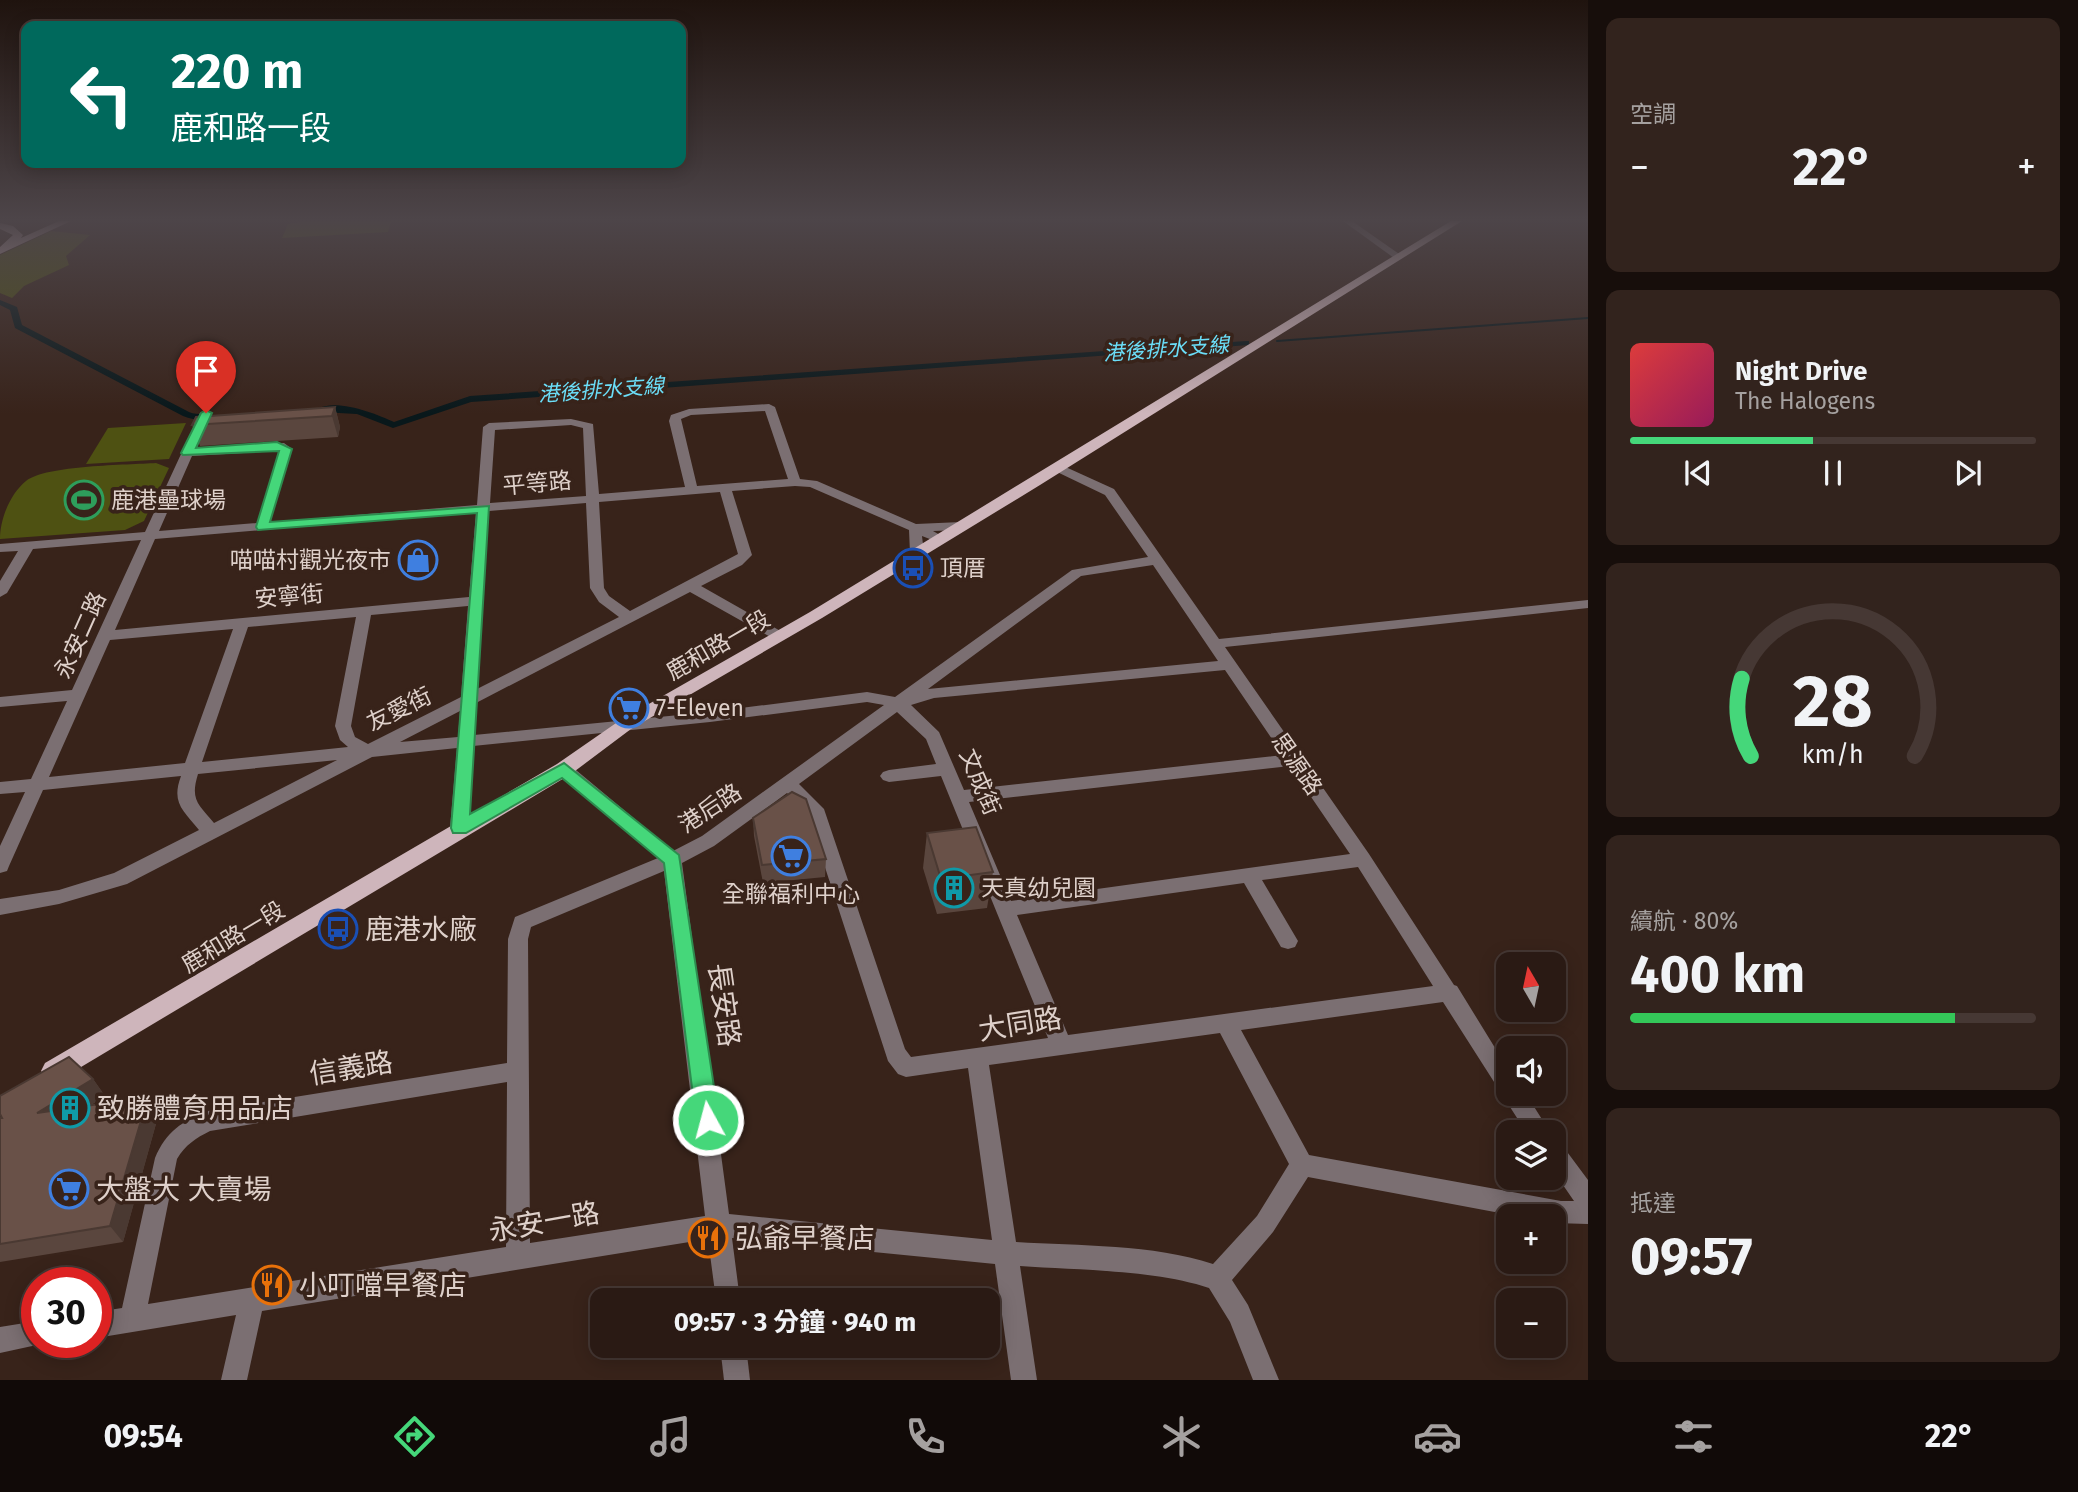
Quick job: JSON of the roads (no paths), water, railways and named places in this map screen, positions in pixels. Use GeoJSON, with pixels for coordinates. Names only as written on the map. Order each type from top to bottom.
{"type":"FeatureCollection","features":[{"type":"Feature","properties":{"kind":"main road","name":"鹿和路一段"},"geometry":{"type":"LineString","coordinates":[[35,1082],[460,828],[564,769],[625,725],[779,636],[1059,467],[1350,285]]}},
{"type":"Feature","properties":{"kind":"street"},"geometry":{"type":"LineString","coordinates":[[692,490],[675,421],[675,417],[690,412],[769,407],[795,482]]}},
{"type":"Feature","properties":{"kind":"street","name":"永安二路"},"geometry":{"type":"LineString","coordinates":[[0,866],[204,418]]}},
{"type":"Feature","properties":{"kind":"street"},"geometry":{"type":"LineString","coordinates":[[460,828],[489,427],[571,422],[589,426],[597,588],[604,598],[628,617]]}},
{"type":"Feature","properties":{"kind":"street"},"geometry":{"type":"LineString","coordinates":[[188,453],[284,447],[262,527]]}},
{"type":"Feature","properties":{"kind":"street","name":"思源路"},"geometry":{"type":"LineString","coordinates":[[1059,467],[1110,492],[1363,859],[1496,1067]]}},
{"type":"Feature","properties":{"kind":"street","name":"平等路"},"geometry":{"type":"LineString","coordinates":[[0,548],[795,482],[813,484],[940,539]]}},
{"type":"Feature","properties":{"kind":"street","name":"友愛街"},"geometry":{"type":"LineString","coordinates":[[0,906],[59,897],[120,879],[628,617],[692,587],[745,555],[725,488]]}},
{"type":"Feature","properties":{"kind":"street"},"geometry":{"type":"LineString","coordinates":[[917,553],[915,528],[961,526]]}},
{"type":"Feature","properties":{"kind":"street"},"geometry":{"type":"LineString","coordinates":[[0,593],[28,546]]}},
{"type":"Feature","properties":{"kind":"street","name":"港后路"},"geometry":{"type":"LineString","coordinates":[[518,1258],[516,1071],[518,939],[522,922],[673,860],[708,841],[899,704],[997,628],[1077,573],[1156,560]]}},
{"type":"Feature","properties":{"kind":"street"},"geometry":{"type":"LineString","coordinates":[[692,587],[779,636]]}},
{"type":"Feature","properties":{"kind":"street","name":"安寧街"},"geometry":{"type":"LineString","coordinates":[[104,636],[477,601]]}},
{"type":"Feature","properties":{"kind":"street"},"geometry":{"type":"LineString","coordinates":[[1213,645],[1588,604]]}},
{"type":"Feature","properties":{"kind":"street"},"geometry":{"type":"LineString","coordinates":[[364,612],[343,726],[348,740],[366,751]]}},
{"type":"Feature","properties":{"kind":"street"},"geometry":{"type":"LineString","coordinates":[[211,832],[186,802],[185,788],[242,623]]}},
{"type":"Feature","properties":{"kind":"street"},"geometry":{"type":"LineString","coordinates":[[0,788],[625,725],[867,697],[888,698],[899,704],[933,693],[1227,665]]}},
{"type":"Feature","properties":{"kind":"street"},"geometry":{"type":"LineString","coordinates":[[0,702],[78,695]]}},
{"type":"Feature","properties":{"kind":"street","name":"文成街"},"geometry":{"type":"LineString","coordinates":[[899,704],[933,736],[1062,1045]]}},
{"type":"Feature","properties":{"kind":"street"},"geometry":{"type":"LineString","coordinates":[[960,797],[1294,760]]}},
{"type":"Feature","properties":{"kind":"street"},"geometry":{"type":"LineString","coordinates":[[564,769],[673,860]]}},
{"type":"Feature","properties":{"kind":"street"},"geometry":{"type":"LineString","coordinates":[[889,776],[948,769]]}},
{"type":"Feature","properties":{"kind":"street","name":"大同路"},"geometry":{"type":"LineString","coordinates":[[789,785],[815,809],[896,1054],[906,1067],[978,1060],[1062,1045],[1450,992]]}},
{"type":"Feature","properties":{"kind":"street"},"geometry":{"type":"LineString","coordinates":[[1006,909],[1363,859]]}},
{"type":"Feature","properties":{"kind":"street","name":"長安路"},"geometry":{"type":"LineString","coordinates":[[673,860],[728,1288]]}},
{"type":"Feature","properties":{"kind":"street"},"geometry":{"type":"LineString","coordinates":[[1249,875],[1288,941]]}},
{"type":"Feature","properties":{"kind":"street"},"geometry":{"type":"LineString","coordinates":[[1226,1023],[1302,1166]]}},
{"type":"Feature","properties":{"kind":"street"},"geometry":{"type":"LineString","coordinates":[[978,1060],[1024,1380]]}},
{"type":"Feature","properties":{"kind":"street","name":"信義路"},"geometry":{"type":"LineString","coordinates":[[132,1319],[166,1158],[172,1143],[186,1131],[208,1121],[516,1071]]}},
{"type":"Feature","properties":{"kind":"street"},"geometry":{"type":"LineString","coordinates":[[1302,1166],[1560,1213],[1588,1212]]}},
{"type":"Feature","properties":{"kind":"street"},"geometry":{"type":"LineString","coordinates":[[1266,1380],[1239,1314],[1217,1278],[1265,1224],[1302,1166]]}},
{"type":"Feature","properties":{"kind":"street"},"geometry":{"type":"LineString","coordinates":[[1566,1170],[1588,1200]]}},
{"type":"Feature","properties":{"kind":"street","name":"永安一路"},"geometry":{"type":"LineString","coordinates":[[112,1322],[721,1225],[1111,1260],[1193,1270],[1217,1278]]}},
{"type":"Feature","properties":{"kind":"street"},"geometry":{"type":"LineString","coordinates":[[234,1380],[251,1301]]}},
{"type":"Feature","properties":{"kind":"street"},"geometry":{"type":"LineString","coordinates":[[0,1340],[21,1337]]}},
{"type":"Feature","properties":{"kind":"street"},"geometry":{"type":"LineString","coordinates":[[734,1358],[737,1380]]}},
{"type":"Feature","properties":{"kind":"waterway","name":"港後排水支線"},"geometry":{"type":"LineString","coordinates":[[0,302],[14,309],[18,326],[186,414],[196,418],[212,417]]}},
{"type":"Feature","properties":{"kind":"waterway"},"geometry":{"type":"LineString","coordinates":[[1277,341],[1588,318]]}},
{"type":"Feature","properties":{"kind":"waterway","name":"港後排水支線"},"geometry":{"type":"LineString","coordinates":[[321,409],[358,411],[393,425],[470,399],[1246,343]]}},
{"type":"Feature","properties":{"kind":"place","name":"鹿港壘球場"},"geometry":{"type":"Point","coordinates":[84,500]}},
{"type":"Feature","properties":{"kind":"place","name":"喵喵村觀光夜市"},"geometry":{"type":"Point","coordinates":[418,560]}},
{"type":"Feature","properties":{"kind":"place","name":"頂厝"},"geometry":{"type":"Point","coordinates":[913,568]}},
{"type":"Feature","properties":{"kind":"place","name":"7-Eleven"},"geometry":{"type":"Point","coordinates":[629,708]}},
{"type":"Feature","properties":{"kind":"place","name":"全聯福利中心"},"geometry":{"type":"Point","coordinates":[791,856]}},
{"type":"Feature","properties":{"kind":"place","name":"天真幼兒園"},"geometry":{"type":"Point","coordinates":[954,888]}},
{"type":"Feature","properties":{"kind":"place","name":"鹿港水廠"},"geometry":{"type":"Point","coordinates":[338,929]}},
{"type":"Feature","properties":{"kind":"place","name":"致勝體育用品店"},"geometry":{"type":"Point","coordinates":[70,1108]}},
{"type":"Feature","properties":{"kind":"place","name":"大盤大 大賣場"},"geometry":{"type":"Point","coordinates":[69,1189]}},
{"type":"Feature","properties":{"kind":"place","name":"弘爺早餐店"},"geometry":{"type":"Point","coordinates":[708,1238]}},
{"type":"Feature","properties":{"kind":"place","name":"小叮噹早餐店"},"geometry":{"type":"Point","coordinates":[272,1285]}}]}
